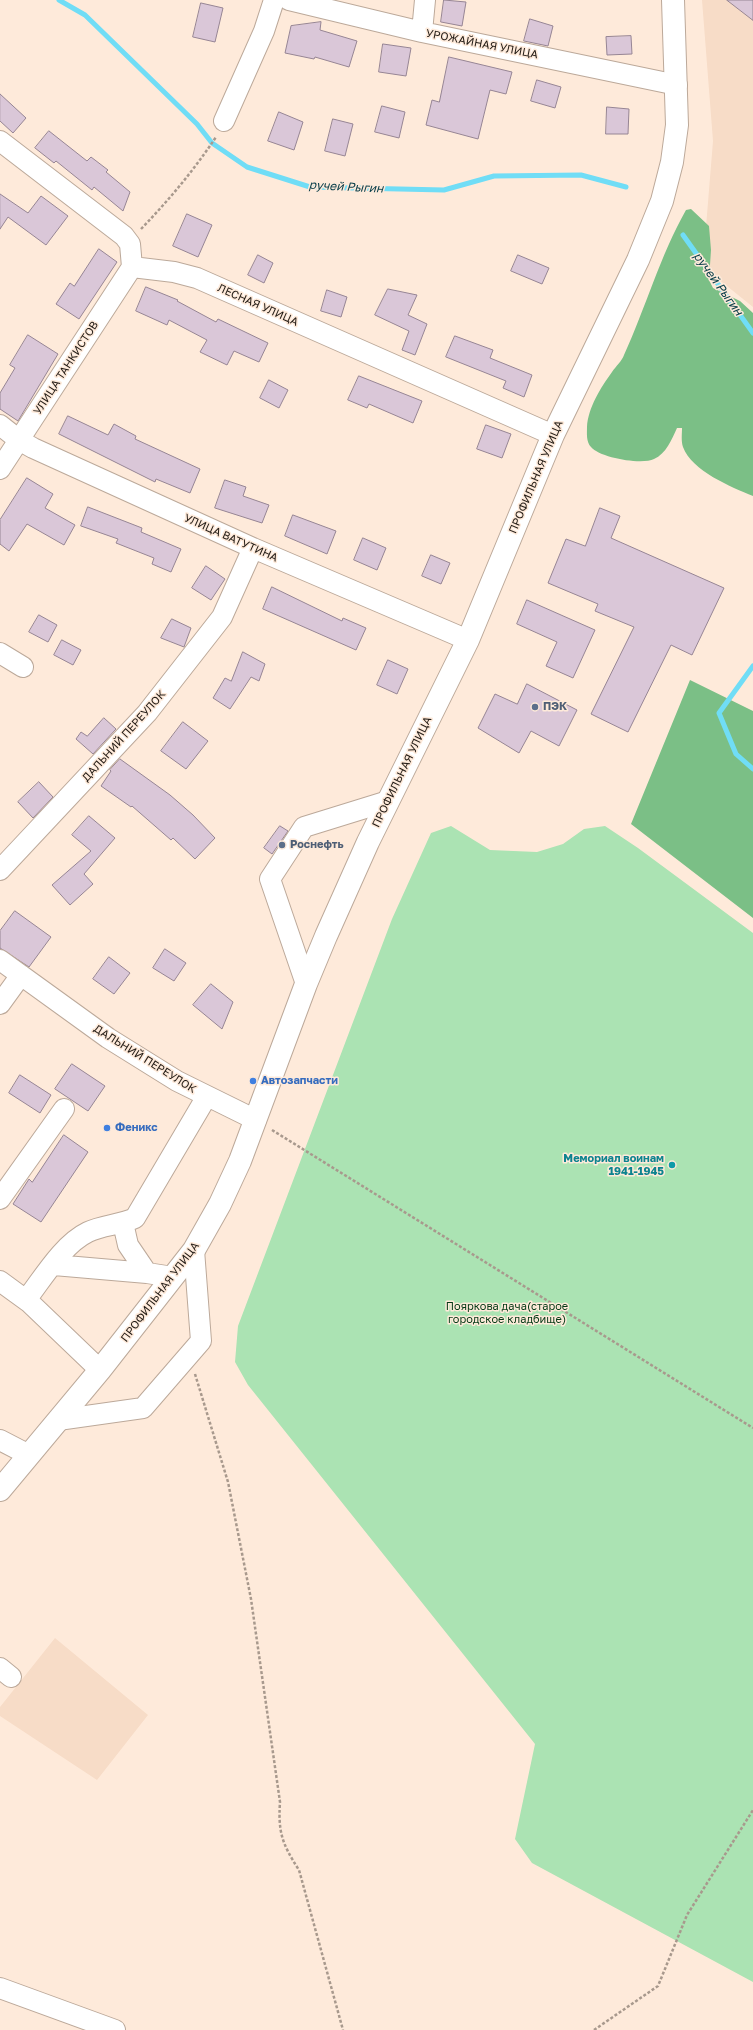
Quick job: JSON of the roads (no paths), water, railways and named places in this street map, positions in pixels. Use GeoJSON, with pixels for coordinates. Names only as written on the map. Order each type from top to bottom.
{"type":"FeatureCollection","features":[{"type":"Feature","properties":{"kind":"main road","name":"ПРОФИЛЬНАЯ УЛИЦА"},"geometry":{"type":"LineString","coordinates":[[0,1490],[100,1370],[194,1250],[220,1204],[256,1120],[306,984],[368,842],[468,640],[553,435],[638,260],[662,201],[676,137],[677,85],[674,0]]}},
{"type":"Feature","properties":{"kind":"street"},"geometry":{"type":"LineString","coordinates":[[224,121],[264,31],[274,0]]}},
{"type":"Feature","properties":{"kind":"street","name":"УРОЖАЙНАЯ УЛИЦА"},"geometry":{"type":"LineString","coordinates":[[289,0],[422,32],[677,85]]}},
{"type":"Feature","properties":{"kind":"street"},"geometry":{"type":"LineString","coordinates":[[422,32],[424,0]]}},
{"type":"Feature","properties":{"kind":"street"},"geometry":{"type":"LineString","coordinates":[[0,141],[116,229],[130,244],[132,267]]}},
{"type":"Feature","properties":{"kind":"street","name":"ЛЕСНАЯ УЛИЦА"},"geometry":{"type":"LineString","coordinates":[[132,267],[174,272],[197,278],[553,435]]}},
{"type":"Feature","properties":{"kind":"street","name":"УЛИЦА ТАНКИСТОВ"},"geometry":{"type":"LineString","coordinates":[[0,469],[132,267]]}},
{"type":"Feature","properties":{"kind":"street","name":"УЛИЦА ВАТУТИНА"},"geometry":{"type":"LineString","coordinates":[[0,425],[19,440],[253,548],[468,640]]}},
{"type":"Feature","properties":{"kind":"street","name":"ДАЛЬНИЙ ПЕРЕУЛОК"},"geometry":{"type":"LineString","coordinates":[[0,870],[147,713],[222,617],[253,548]]}},
{"type":"Feature","properties":{"kind":"street"},"geometry":{"type":"LineString","coordinates":[[0,653],[23,667]]}},
{"type":"Feature","properties":{"kind":"street"},"geometry":{"type":"LineString","coordinates":[[306,984],[270,879],[304,827],[388,801]]}},
{"type":"Feature","properties":{"kind":"street","name":"ДАЛЬНИЙ ПЕРЕУЛОК"},"geometry":{"type":"LineString","coordinates":[[0,960],[108,1038],[178,1081],[256,1120]]}},
{"type":"Feature","properties":{"kind":"street"},"geometry":{"type":"LineString","coordinates":[[0,1004],[21,975]]}},
{"type":"Feature","properties":{"kind":"street"},"geometry":{"type":"LineString","coordinates":[[26,1300],[72,1242],[89,1231],[123,1223],[135,1218],[207,1096]]}},
{"type":"Feature","properties":{"kind":"street"},"geometry":{"type":"LineString","coordinates":[[0,1199],[64,1109]]}},
{"type":"Feature","properties":{"kind":"street"},"geometry":{"type":"LineString","coordinates":[[123,1223],[128,1245],[147,1273]]}},
{"type":"Feature","properties":{"kind":"street"},"geometry":{"type":"LineString","coordinates":[[58,1420],[143,1408],[201,1341],[194,1250]]}},
{"type":"Feature","properties":{"kind":"street"},"geometry":{"type":"LineString","coordinates":[[54,1265],[147,1273],[173,1277]]}},
{"type":"Feature","properties":{"kind":"street"},"geometry":{"type":"LineString","coordinates":[[0,1281],[26,1300],[100,1370]]}},
{"type":"Feature","properties":{"kind":"street"},"geometry":{"type":"LineString","coordinates":[[0,1440],[29,1455]]}},
{"type":"Feature","properties":{"kind":"street"},"geometry":{"type":"LineString","coordinates":[[0,1988],[105,2028]]}},
{"type":"Feature","properties":{"kind":"waterway","name":"ручей Рыгин"},"geometry":{"type":"LineString","coordinates":[[59,0],[85,15],[197,124],[212,143],[247,167],[310,187],[444,190],[494,176],[581,175],[626,187]]}},
{"type":"Feature","properties":{"kind":"waterway","name":"ручей Рыгин"},"geometry":{"type":"LineString","coordinates":[[683,235],[753,333]]}},
{"type":"Feature","properties":{"kind":"waterway","name":"ручей Рыгин"},"geometry":{"type":"LineString","coordinates":[[753,666],[719,713],[736,754],[753,769]]}},
{"type":"Feature","properties":{"kind":"place","name":"ПЭК"},"geometry":{"type":"Point","coordinates":[535,707]}},
{"type":"Feature","properties":{"kind":"place","name":"Роснефть"},"geometry":{"type":"Point","coordinates":[282,845]}},
{"type":"Feature","properties":{"kind":"place","name":"Автозапчасти"},"geometry":{"type":"Point","coordinates":[253,1081]}},
{"type":"Feature","properties":{"kind":"place","name":"Феникс"},"geometry":{"type":"Point","coordinates":[107,1128]}},
{"type":"Feature","properties":{"kind":"place","name":"Мемориал воинам 1941-1945"},"geometry":{"type":"Point","coordinates":[672,1165]}},
{"type":"Feature","properties":{"kind":"park label","name":"Пояркова дача(старое городское кладбище)"},"geometry":{"type":"Point","coordinates":[507,1313]}}]}
